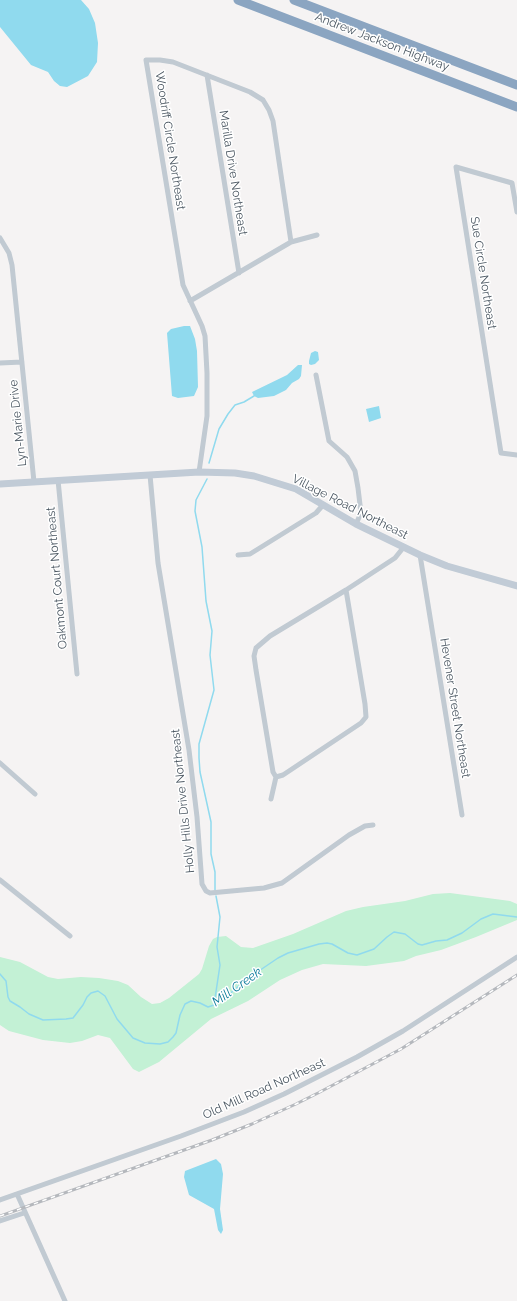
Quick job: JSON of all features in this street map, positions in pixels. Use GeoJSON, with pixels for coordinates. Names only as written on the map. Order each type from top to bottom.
{"type":"FeatureCollection","features":[{"type":"Feature","properties":{"kind":"highway","name":"Andrew Jackson Highway"},"geometry":{"type":"LineString","coordinates":[[238,0],[517,107]]}},
{"type":"Feature","properties":{"kind":"highway","name":"Andrew Jackson Highway"},"geometry":{"type":"LineString","coordinates":[[294,0],[517,86]]}},
{"type":"Feature","properties":{"kind":"main road","name":"Village Road Northeast"},"geometry":{"type":"LineString","coordinates":[[0,484],[200,472],[235,473],[254,476],[296,489],[356,524],[403,548],[447,566],[517,586]]}},
{"type":"Feature","properties":{"kind":"street","name":"Woodriff Circle Northeast"},"geometry":{"type":"LineString","coordinates":[[200,472],[206,422],[205,336],[202,326],[183,285],[146,60],[166,60],[250,92],[263,100],[273,121],[291,242]]}},
{"type":"Feature","properties":{"kind":"street","name":"Marilla Drive Northeast"},"geometry":{"type":"LineString","coordinates":[[207,76],[239,273]]}},
{"type":"Feature","properties":{"kind":"street","name":"Sue Circle Northeast"},"geometry":{"type":"LineString","coordinates":[[517,212],[512,183],[456,167],[502,453],[517,455]]}},
{"type":"Feature","properties":{"kind":"street"},"geometry":{"type":"LineString","coordinates":[[190,301],[291,242],[317,234]]}},
{"type":"Feature","properties":{"kind":"street","name":"Lyn-Marie Drive"},"geometry":{"type":"LineString","coordinates":[[0,238],[9,252],[12,265],[34,482]]}},
{"type":"Feature","properties":{"kind":"street"},"geometry":{"type":"LineString","coordinates":[[0,362],[22,362]]}},
{"type":"Feature","properties":{"kind":"street"},"geometry":{"type":"LineString","coordinates":[[316,375],[329,440],[347,457],[355,472],[361,513],[356,524]]}},
{"type":"Feature","properties":{"kind":"street","name":"Holly Hills Drive Northeast"},"geometry":{"type":"LineString","coordinates":[[150,474],[158,563],[189,750],[202,884],[206,891],[210,893],[264,888],[282,883],[349,835],[365,826],[374,826]]}},
{"type":"Feature","properties":{"kind":"street","name":"Oakmont Court Northeast"},"geometry":{"type":"LineString","coordinates":[[58,480],[77,674]]}},
{"type":"Feature","properties":{"kind":"street"},"geometry":{"type":"LineString","coordinates":[[238,555],[250,554],[316,513],[323,505]]}},
{"type":"Feature","properties":{"kind":"street"},"geometry":{"type":"LineString","coordinates":[[271,799],[276,777],[273,772],[256,670],[254,656],[256,648],[270,636],[346,590],[395,558],[403,548]]}},
{"type":"Feature","properties":{"kind":"street","name":"Hevener Street Northeast"},"geometry":{"type":"LineString","coordinates":[[420,555],[462,815]]}},
{"type":"Feature","properties":{"kind":"street"},"geometry":{"type":"LineString","coordinates":[[276,777],[283,775],[360,723],[366,717],[346,590]]}},
{"type":"Feature","properties":{"kind":"street"},"geometry":{"type":"LineString","coordinates":[[0,763],[35,794]]}},
{"type":"Feature","properties":{"kind":"street"},"geometry":{"type":"LineString","coordinates":[[0,880],[70,936]]}},
{"type":"Feature","properties":{"kind":"street","name":"Old Mill Road Northeast"},"geometry":{"type":"LineString","coordinates":[[0,1200],[181,1136],[244,1112],[284,1094],[357,1057],[403,1031],[517,957]]}},
{"type":"Feature","properties":{"kind":"street"},"geometry":{"type":"LineString","coordinates":[[17,1194],[24,1213],[65,1301]]}},
{"type":"Feature","properties":{"kind":"street"},"geometry":{"type":"LineString","coordinates":[[0,1221],[24,1213]]}},
{"type":"Feature","properties":{"kind":"green space"},"geometry":{"type":"Polygon","coordinates":[[[450,893],[510,901],[517,904],[517,920],[441,950],[416,956],[404,961],[366,966],[323,964],[302,970],[280,980],[248,1001],[211,1019],[159,1062],[139,1072],[133,1069],[110,1038],[98,1035],[82,1041],[70,1043],[43,1040],[9,1031],[0,1025],[0,957],[20,962],[48,977],[58,979],[81,977],[99,978],[118,981],[128,985],[141,997],[152,1004],[160,1003],[169,998],[199,974],[209,946],[213,939],[217,937],[226,936],[241,947],[253,948],[293,934],[346,911],[405,901],[433,894],[450,893]]]}},
{"type":"Feature","properties":{"kind":"water"},"geometry":{"type":"Polygon","coordinates":[[[0,0],[81,0],[89,9],[95,23],[98,43],[97,62],[88,76],[67,87],[60,86],[54,81],[48,72],[31,65],[0,27],[0,0]]]}},
{"type":"Feature","properties":{"kind":"water"},"geometry":{"type":"Polygon","coordinates":[[[190,326],[195,339],[197,351],[198,387],[194,396],[178,398],[172,396],[167,333],[171,329],[190,326]]]}},
{"type":"Feature","properties":{"kind":"water"},"geometry":{"type":"Polygon","coordinates":[[[315,351],[318,352],[319,360],[315,364],[311,365],[309,364],[309,361],[311,353],[315,351]]]}},
{"type":"Feature","properties":{"kind":"water"},"geometry":{"type":"Polygon","coordinates":[[[298,365],[302,365],[301,376],[286,390],[274,396],[258,398],[254,396],[252,392],[287,375],[298,365]]]}},
{"type":"Feature","properties":{"kind":"water"},"geometry":{"type":"Polygon","coordinates":[[[379,406],[381,418],[369,422],[366,409],[379,406]]]}},
{"type":"Feature","properties":{"kind":"water"},"geometry":{"type":"Polygon","coordinates":[[[216,1159],[221,1164],[223,1174],[220,1209],[223,1230],[221,1234],[218,1230],[214,1209],[189,1195],[184,1177],[185,1171],[216,1159]]]}},
{"type":"Feature","properties":{"kind":"waterway"},"geometry":{"type":"LineString","coordinates":[[209,463],[219,429],[228,414],[235,405],[254,396]]}},
{"type":"Feature","properties":{"kind":"waterway"},"geometry":{"type":"LineString","coordinates":[[207,479],[196,500],[195,511],[202,547],[206,601],[212,631],[210,655],[214,690],[199,744],[199,758],[200,772],[211,822],[211,854],[215,872],[215,890]]}},
{"type":"Feature","properties":{"kind":"waterway"},"geometry":{"type":"LineString","coordinates":[[214,1005],[220,965],[217,947],[220,917],[216,896]]}},
{"type":"Feature","properties":{"kind":"waterway","name":"Mill Creek"},"geometry":{"type":"LineString","coordinates":[[0,974],[6,981],[10,1001],[29,1014],[43,1020],[73,1018],[87,997],[91,993],[98,991],[105,996],[117,1019],[133,1038],[145,1043],[160,1044],[168,1042],[176,1033],[180,1015],[185,1004],[191,1001],[208,1007],[214,1005],[247,979],[288,953],[327,943],[332,944],[348,953],[357,955],[374,949],[394,932],[405,934],[418,944],[422,945],[447,940],[462,933],[481,919],[493,914],[517,917]]}},
{"type":"Feature","properties":{"kind":"railway"},"geometry":{"type":"LineString","coordinates":[[0,1216],[212,1140],[296,1104],[401,1049],[517,975]]}}]}
